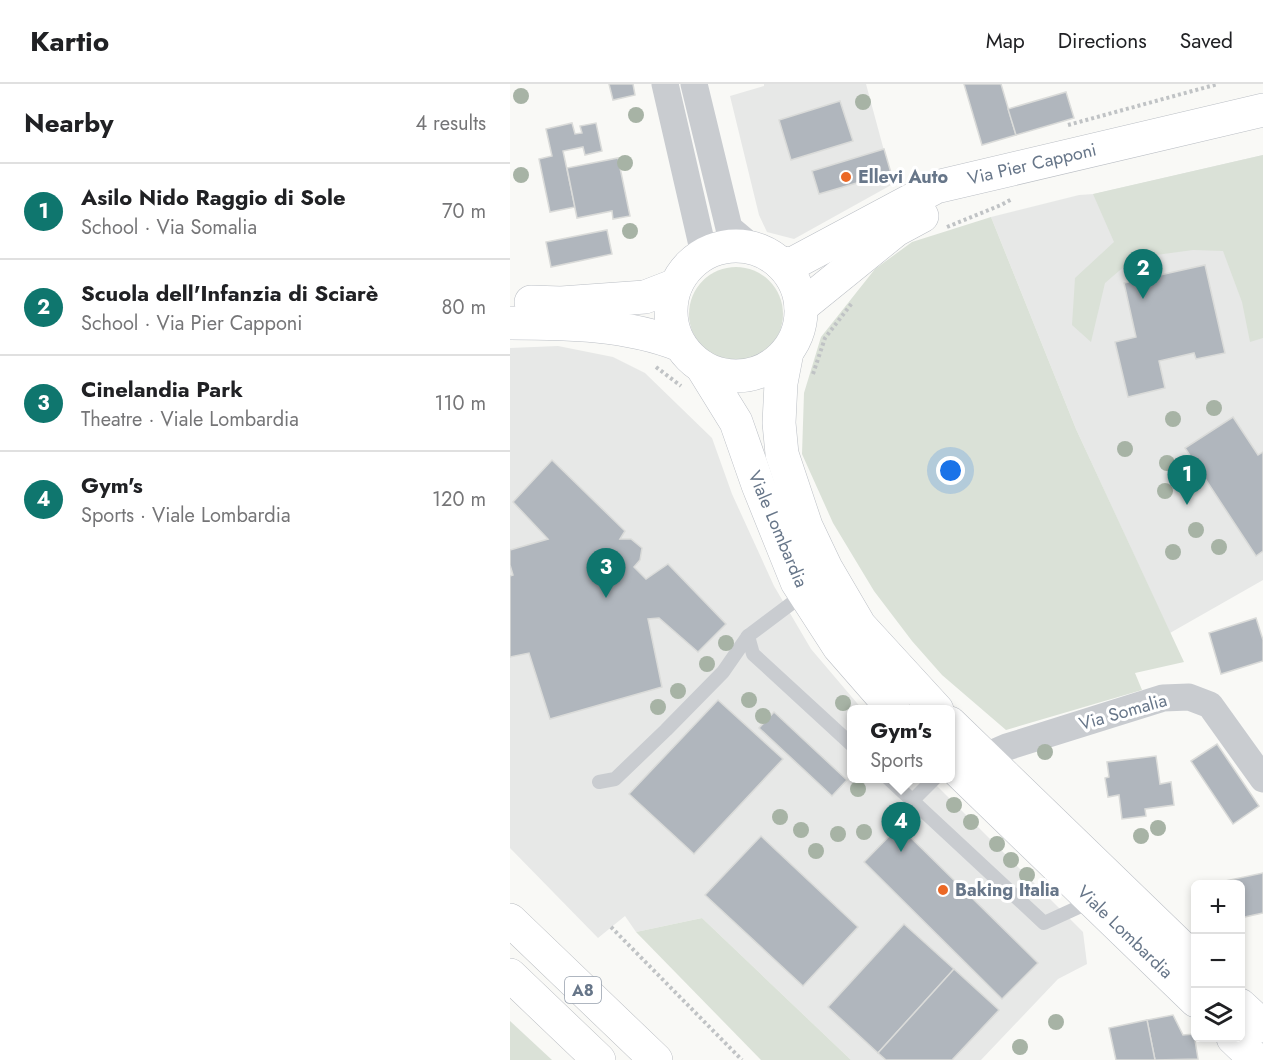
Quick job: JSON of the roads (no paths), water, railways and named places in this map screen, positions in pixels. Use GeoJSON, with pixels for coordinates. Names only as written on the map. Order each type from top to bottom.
{"type":"FeatureCollection","features":[{"type":"Feature","properties":{"kind":"main road","name":"Via Pier Capponi"},"geometry":{"type":"LineString","coordinates":[[767,256],[792,264],[936,187],[1263,110]]}},
{"type":"Feature","properties":{"kind":"main road","name":"Via Pier Capponi"},"geometry":{"type":"LineString","coordinates":[[801,307],[896,230],[948,204],[1263,129]]}},
{"type":"Feature","properties":{"kind":"main road"},"geometry":{"type":"LineString","coordinates":[[510,323],[559,323],[634,331],[659,337],[689,367],[724,376],[747,376],[770,367],[787,352],[799,330],[801,307],[795,283],[767,256],[736,246],[719,248],[702,255],[687,268],[676,285],[670,309],[673,328],[689,367]]}},
{"type":"Feature","properties":{"kind":"main road"},"geometry":{"type":"LineString","coordinates":[[510,302],[561,303],[645,297],[676,285]]}},
{"type":"Feature","properties":{"kind":"main road","name":"Viale Lombardia"},"geometry":{"type":"LineString","coordinates":[[787,352],[781,383],[779,423],[782,454],[806,526],[826,568],[860,626],[932,705]]}},
{"type":"Feature","properties":{"kind":"main road","name":"Viale Lombardia"},"geometry":{"type":"LineString","coordinates":[[689,367],[736,422],[758,485],[797,582],[839,646],[890,705]]}},
{"type":"Feature","properties":{"kind":"main road","name":"Viale Lombardia"},"geometry":{"type":"LineString","coordinates":[[955,727],[1191,956]]}},
{"type":"Feature","properties":{"kind":"main road","name":"Viale Lombardia"},"geometry":{"type":"LineString","coordinates":[[955,767],[1191,996]]}},
{"type":"Feature","properties":{"kind":"main road","name":"A8"},"geometry":{"type":"LineString","coordinates":[[510,920],[656,1060]]}},
{"type":"Feature","properties":{"kind":"main road","name":"A8"},"geometry":{"type":"LineString","coordinates":[[510,975],[599,1060]]}},
{"type":"Feature","properties":{"kind":"main road"},"geometry":{"type":"LineString","coordinates":[[1245,1010],[1263,1026]]}},
{"type":"Feature","properties":{"kind":"main road"},"geometry":{"type":"LineString","coordinates":[[1237,1042],[1256,1060]]}},
{"type":"Feature","properties":{"kind":"street"},"geometry":{"type":"LineString","coordinates":[[665,84],[686,167],[702,255]]}},
{"type":"Feature","properties":{"kind":"street"},"geometry":{"type":"LineString","coordinates":[[694,84],[729,228],[767,256]]}},
{"type":"Feature","properties":{"kind":"street","name":"Via Somalia"},"geometry":{"type":"LineString","coordinates":[[984,757],[1007,747],[1163,698],[1189,697],[1210,705],[1263,779]]}},
{"type":"Feature","properties":{"kind":"lane"},"geometry":{"type":"LineString","coordinates":[[599,782],[615,779],[723,672],[748,636],[804,593]]}},
{"type":"Feature","properties":{"kind":"lane"},"geometry":{"type":"LineString","coordinates":[[748,636],[753,654],[847,740]]}},
{"type":"Feature","properties":{"kind":"lane"},"geometry":{"type":"LineString","coordinates":[[893,783],[1044,922],[1093,901]]}},
{"type":"Feature","properties":{"kind":"lane"},"geometry":{"type":"LineString","coordinates":[[912,801],[930,783]]}},
{"type":"Feature","properties":{"kind":"place","name":"Ellevi Auto"},"geometry":{"type":"Point","coordinates":[846,177]}},
{"type":"Feature","properties":{"kind":"place","name":"Scuola dell'Infanzia di Sciarè"},"geometry":{"type":"Point","coordinates":[1143,299]}},
{"type":"Feature","properties":{"kind":"place","name":"Asilo Nido Raggio di Sole"},"geometry":{"type":"Point","coordinates":[1187,505]}},
{"type":"Feature","properties":{"kind":"place","name":"Cinelandia Park"},"geometry":{"type":"Point","coordinates":[606,598]}},
{"type":"Feature","properties":{"kind":"place","name":"Gym's"},"geometry":{"type":"Point","coordinates":[901,852]}},
{"type":"Feature","properties":{"kind":"place","name":"Baking Italia"},"geometry":{"type":"Point","coordinates":[943,890]}}]}
